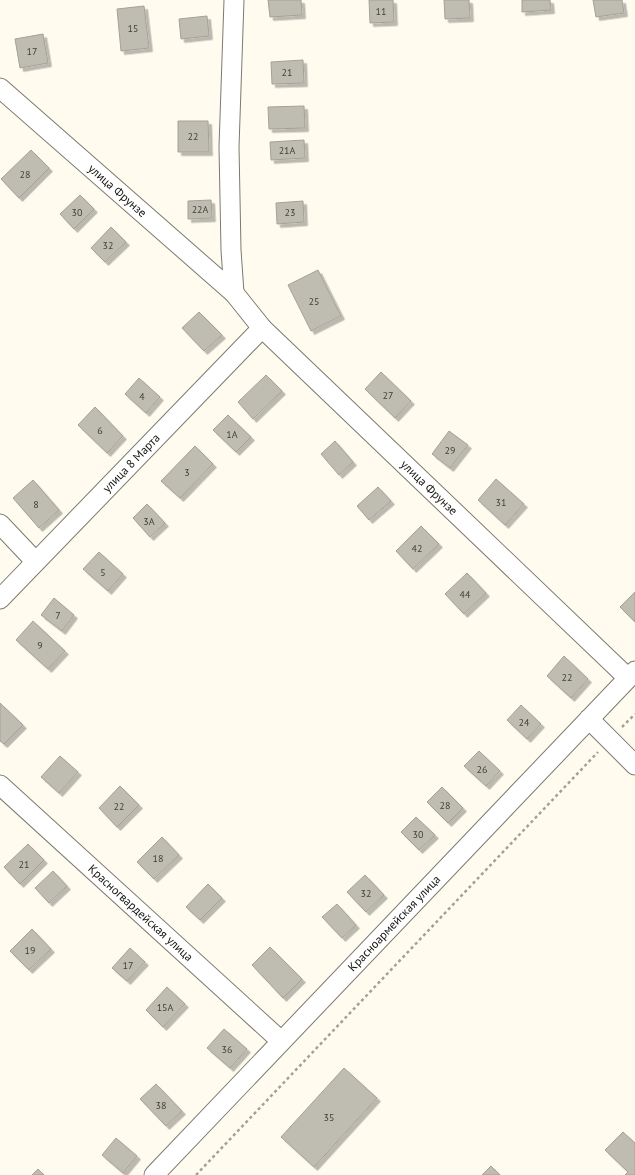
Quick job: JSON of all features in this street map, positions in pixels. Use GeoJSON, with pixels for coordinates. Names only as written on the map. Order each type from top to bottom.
{"type":"FeatureCollection","features":[{"type":"Feature","properties":{"kind":"street"},"geometry":{"type":"LineString","coordinates":[[234,0],[229,146],[231,250],[234,293]]}},
{"type":"Feature","properties":{"kind":"street","name":"улица Фрунзе"},"geometry":{"type":"LineString","coordinates":[[0,88],[234,293],[262,328],[632,675]]}},
{"type":"Feature","properties":{"kind":"street","name":"улица 8 Марта"},"geometry":{"type":"LineString","coordinates":[[0,599],[35,561],[262,328]]}},
{"type":"Feature","properties":{"kind":"street"},"geometry":{"type":"LineString","coordinates":[[0,524],[35,561]]}},
{"type":"Feature","properties":{"kind":"street","name":"Красноармейская улица"},"geometry":{"type":"LineString","coordinates":[[154,1175],[632,675]]}},
{"type":"Feature","properties":{"kind":"street"},"geometry":{"type":"LineString","coordinates":[[589,719],[635,765]]}},
{"type":"Feature","properties":{"kind":"street","name":"Красногвардейская улица"},"geometry":{"type":"LineString","coordinates":[[0,785],[281,1041]]}},
{"type":"Feature","properties":{"kind":"path"},"geometry":{"type":"LineString","coordinates":[[196,1175],[635,714]]}},
{"type":"Feature","properties":{"kind":"building"},"geometry":{"type":"Polygon","coordinates":[[[268,0],[301,0],[302,15],[270,17],[268,0]]]}},
{"type":"Feature","properties":{"kind":"building"},"geometry":{"type":"Polygon","coordinates":[[[369,0],[393,0],[394,22],[370,23],[369,0]]]}},
{"type":"Feature","properties":{"kind":"building"},"geometry":{"type":"Polygon","coordinates":[[[444,0],[469,0],[470,18],[445,19],[444,0]]]}},
{"type":"Feature","properties":{"kind":"building"},"geometry":{"type":"Polygon","coordinates":[[[522,0],[550,0],[551,10],[522,12],[522,0]]]}},
{"type":"Feature","properties":{"kind":"building"},"geometry":{"type":"Polygon","coordinates":[[[593,0],[622,0],[624,13],[596,17],[593,0]]]}},
{"type":"Feature","properties":{"kind":"building"},"geometry":{"type":"Polygon","coordinates":[[[144,6],[149,48],[121,51],[117,9],[144,6]]]}},
{"type":"Feature","properties":{"kind":"building"},"geometry":{"type":"Polygon","coordinates":[[[207,16],[209,36],[181,39],[179,19],[207,16]]]}},
{"type":"Feature","properties":{"kind":"building"},"geometry":{"type":"Polygon","coordinates":[[[43,34],[48,63],[20,68],[15,39],[43,34]]]}},
{"type":"Feature","properties":{"kind":"building"},"geometry":{"type":"Polygon","coordinates":[[[303,60],[304,83],[272,84],[271,62],[303,60]]]}},
{"type":"Feature","properties":{"kind":"building"},"geometry":{"type":"Polygon","coordinates":[[[304,106],[305,128],[269,129],[268,107],[304,106]]]}},
{"type":"Feature","properties":{"kind":"building"},"geometry":{"type":"Polygon","coordinates":[[[178,121],[208,121],[209,152],[178,152],[178,121]]]}},
{"type":"Feature","properties":{"kind":"building"},"geometry":{"type":"Polygon","coordinates":[[[304,140],[305,158],[271,160],[270,142],[304,140]]]}},
{"type":"Feature","properties":{"kind":"building"},"geometry":{"type":"Polygon","coordinates":[[[31,150],[49,168],[19,198],[1,179],[31,150]]]}},
{"type":"Feature","properties":{"kind":"building"},"geometry":{"type":"Polygon","coordinates":[[[80,195],[94,209],[74,229],[60,214],[80,195]]]}},
{"type":"Feature","properties":{"kind":"building"},"geometry":{"type":"Polygon","coordinates":[[[211,200],[212,218],[188,219],[188,201],[211,200]]]}},
{"type":"Feature","properties":{"kind":"building"},"geometry":{"type":"Polygon","coordinates":[[[303,201],[304,222],[277,224],[276,203],[303,201]]]}},
{"type":"Feature","properties":{"kind":"building"},"geometry":{"type":"Polygon","coordinates":[[[111,227],[126,242],[105,262],[91,248],[111,227]]]}},
{"type":"Feature","properties":{"kind":"building"},"geometry":{"type":"Polygon","coordinates":[[[318,270],[341,316],[311,331],[288,285],[318,270]]]}},
{"type":"Feature","properties":{"kind":"building"},"geometry":{"type":"Polygon","coordinates":[[[199,312],[222,335],[204,351],[182,328],[199,312]]]}},
{"type":"Feature","properties":{"kind":"building"},"geometry":{"type":"Polygon","coordinates":[[[381,372],[411,401],[395,418],[365,389],[381,372]]]}},
{"type":"Feature","properties":{"kind":"building"},"geometry":{"type":"Polygon","coordinates":[[[266,375],[282,391],[253,419],[238,402],[266,375]]]}},
{"type":"Feature","properties":{"kind":"building"},"geometry":{"type":"Polygon","coordinates":[[[139,378],[160,397],[146,413],[125,394],[139,378]]]}},
{"type":"Feature","properties":{"kind":"building"},"geometry":{"type":"Polygon","coordinates":[[[95,407],[123,436],[107,453],[78,425],[95,407]]]}},
{"type":"Feature","properties":{"kind":"building"},"geometry":{"type":"Polygon","coordinates":[[[228,415],[251,437],[236,452],[213,430],[228,415]]]}},
{"type":"Feature","properties":{"kind":"building"},"geometry":{"type":"Polygon","coordinates":[[[449,431],[468,445],[450,468],[432,454],[449,431]]]}},
{"type":"Feature","properties":{"kind":"building"},"geometry":{"type":"Polygon","coordinates":[[[335,441],[353,462],[339,475],[321,454],[335,441]]]}},
{"type":"Feature","properties":{"kind":"building"},"geometry":{"type":"Polygon","coordinates":[[[195,446],[213,464],[180,498],[161,481],[195,446]]]}},
{"type":"Feature","properties":{"kind":"building"},"geometry":{"type":"Polygon","coordinates":[[[496,479],[524,504],[505,525],[478,500],[496,479]]]}},
{"type":"Feature","properties":{"kind":"building"},"geometry":{"type":"Polygon","coordinates":[[[33,480],[59,510],[39,528],[13,498],[33,480]]]}},
{"type":"Feature","properties":{"kind":"building"},"geometry":{"type":"Polygon","coordinates":[[[378,487],[391,501],[369,520],[357,506],[378,487]]]}},
{"type":"Feature","properties":{"kind":"building"},"geometry":{"type":"Polygon","coordinates":[[[147,504],[165,523],[150,537],[133,518],[147,504]]]}},
{"type":"Feature","properties":{"kind":"building"},"geometry":{"type":"Polygon","coordinates":[[[421,526],[439,544],[413,569],[396,551],[421,526]]]}},
{"type":"Feature","properties":{"kind":"building"},"geometry":{"type":"Polygon","coordinates":[[[99,552],[123,574],[108,591],[83,569],[99,552]]]}},
{"type":"Feature","properties":{"kind":"building"},"geometry":{"type":"Polygon","coordinates":[[[467,573],[486,593],[464,614],[445,594],[467,573]]]}},
{"type":"Feature","properties":{"kind":"building"},"geometry":{"type":"Polygon","coordinates":[[[635,592],[635,622],[620,607],[635,592]]]}},
{"type":"Feature","properties":{"kind":"building"},"geometry":{"type":"Polygon","coordinates":[[[54,598],[74,615],[62,631],[41,615],[54,598]]]}},
{"type":"Feature","properties":{"kind":"building"},"geometry":{"type":"Polygon","coordinates":[[[33,621],[65,651],[48,669],[16,640],[33,621]]]}},
{"type":"Feature","properties":{"kind":"building"},"geometry":{"type":"Polygon","coordinates":[[[564,656],[588,679],[571,698],[547,676],[564,656]]]}},
{"type":"Feature","properties":{"kind":"building"},"geometry":{"type":"Polygon","coordinates":[[[0,703],[23,725],[4,744],[0,741],[0,703]]]}},
{"type":"Feature","properties":{"kind":"building"},"geometry":{"type":"Polygon","coordinates":[[[521,705],[541,724],[527,739],[507,720],[521,705]]]}},
{"type":"Feature","properties":{"kind":"building"},"geometry":{"type":"Polygon","coordinates":[[[479,751],[500,771],[486,786],[464,766],[479,751]]]}},
{"type":"Feature","properties":{"kind":"building"},"geometry":{"type":"Polygon","coordinates":[[[60,756],[78,772],[59,793],[41,777],[60,756]]]}},
{"type":"Feature","properties":{"kind":"building"},"geometry":{"type":"Polygon","coordinates":[[[120,786],[139,805],[117,827],[99,808],[120,786]]]}},
{"type":"Feature","properties":{"kind":"building"},"geometry":{"type":"Polygon","coordinates":[[[442,787],[463,808],[448,823],[427,802],[442,787]]]}},
{"type":"Feature","properties":{"kind":"building"},"geometry":{"type":"Polygon","coordinates":[[[416,817],[435,835],[419,850],[401,832],[416,817]]]}},
{"type":"Feature","properties":{"kind":"building"},"geometry":{"type":"Polygon","coordinates":[[[162,837],[179,855],[154,879],[137,862],[162,837]]]}},
{"type":"Feature","properties":{"kind":"building"},"geometry":{"type":"Polygon","coordinates":[[[28,844],[44,860],[20,884],[4,867],[28,844]]]}},
{"type":"Feature","properties":{"kind":"building"},"geometry":{"type":"Polygon","coordinates":[[[53,871],[67,886],[49,903],[35,888],[53,871]]]}},
{"type":"Feature","properties":{"kind":"building"},"geometry":{"type":"Polygon","coordinates":[[[365,875],[384,895],[366,912],[347,892],[365,875]]]}},
{"type":"Feature","properties":{"kind":"building"},"geometry":{"type":"Polygon","coordinates":[[[208,884],[222,898],[200,920],[186,907],[208,884]]]}},
{"type":"Feature","properties":{"kind":"building"},"geometry":{"type":"Polygon","coordinates":[[[337,904],[356,925],[342,938],[322,917],[337,904]]]}},
{"type":"Feature","properties":{"kind":"building"},"geometry":{"type":"Polygon","coordinates":[[[32,929],[51,949],[29,970],[10,951],[32,929]]]}},
{"type":"Feature","properties":{"kind":"building"},"geometry":{"type":"Polygon","coordinates":[[[270,947],[302,979],[283,998],[252,965],[270,947]]]}},
{"type":"Feature","properties":{"kind":"building"},"geometry":{"type":"Polygon","coordinates":[[[130,948],[145,962],[127,981],[112,968],[130,948]]]}},
{"type":"Feature","properties":{"kind":"building"},"geometry":{"type":"Polygon","coordinates":[[[167,987],[185,1004],[163,1027],[146,1010],[167,987]]]}},
{"type":"Feature","properties":{"kind":"building"},"geometry":{"type":"Polygon","coordinates":[[[224,1029],[247,1049],[230,1068],[207,1048],[224,1029]]]}},
{"type":"Feature","properties":{"kind":"building"},"geometry":{"type":"Polygon","coordinates":[[[344,1068],[377,1098],[314,1167],[281,1137],[344,1068]]]}},
{"type":"Feature","properties":{"kind":"building"},"geometry":{"type":"Polygon","coordinates":[[[156,1084],[182,1111],[166,1126],[140,1099],[156,1084]]]}},
{"type":"Feature","properties":{"kind":"building"},"geometry":{"type":"Polygon","coordinates":[[[623,1132],[635,1143],[635,1175],[625,1175],[628,1172],[605,1150],[623,1132]]]}},
{"type":"Feature","properties":{"kind":"building"},"geometry":{"type":"Polygon","coordinates":[[[116,1138],[137,1156],[123,1173],[102,1155],[116,1138]]]}},
{"type":"Feature","properties":{"kind":"building"},"geometry":{"type":"Polygon","coordinates":[[[491,1166],[500,1175],[482,1175],[491,1166]]]}},
{"type":"Feature","properties":{"kind":"building"},"geometry":{"type":"Polygon","coordinates":[[[38,1169],[44,1175],[32,1175],[38,1169]]]}}]}
